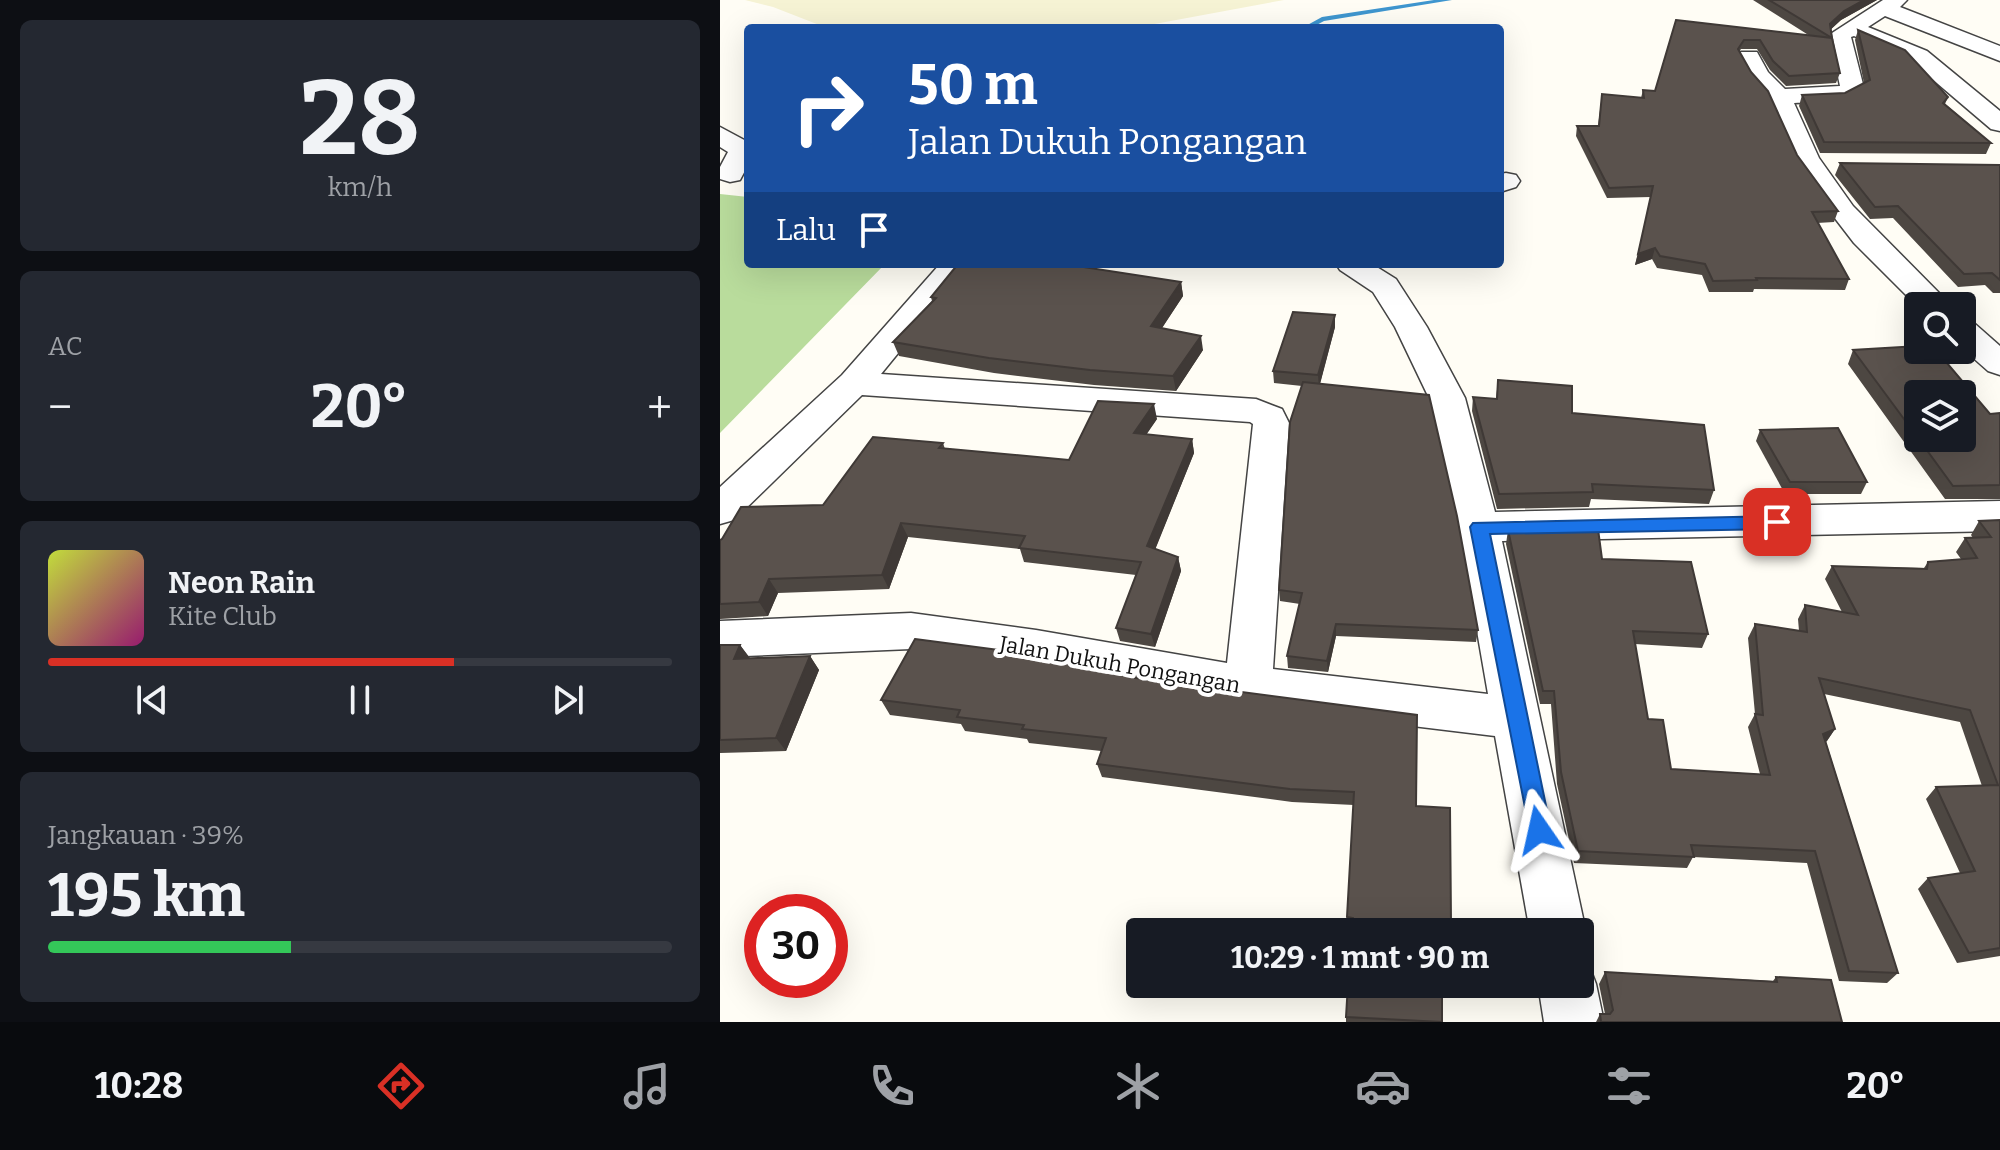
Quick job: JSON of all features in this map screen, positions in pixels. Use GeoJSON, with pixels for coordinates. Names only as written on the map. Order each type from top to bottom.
{"type":"FeatureCollection","features":[{"type":"Feature","properties":{"kind":"street"},"geometry":{"type":"LineString","coordinates":[[1779,97],[1846,93],[1852,88],[1840,35],[1892,4],[2000,54]]}},
{"type":"Feature","properties":{"kind":"street"},"geometry":{"type":"LineString","coordinates":[[1851,27],[1919,56],[2000,124]]}},
{"type":"Feature","properties":{"kind":"street"},"geometry":{"type":"LineString","coordinates":[[1749,57],[1758,75],[1779,97],[1809,164],[1859,232],[1921,292]]}},
{"type":"Feature","properties":{"kind":"street"},"geometry":{"type":"LineString","coordinates":[[720,135],[742,150],[733,174]]}},
{"type":"Feature","properties":{"kind":"street"},"geometry":{"type":"LineString","coordinates":[[1809,164],[1838,165]]}},
{"type":"Feature","properties":{"kind":"street"},"geometry":{"type":"LineString","coordinates":[[720,510],[854,383],[953,268]]}},
{"type":"Feature","properties":{"kind":"street"},"geometry":{"type":"LineString","coordinates":[[1357,268],[1385,286],[1411,327],[1447,398],[1479,527],[1555,918]]}},
{"type":"Feature","properties":{"kind":"street"},"geometry":{"type":"LineString","coordinates":[[1976,343],[2000,364]]}},
{"type":"Feature","properties":{"kind":"street"},"geometry":{"type":"LineString","coordinates":[[854,383],[1256,411],[1269,417],[1270,438],[1248,686]]}},
{"type":"Feature","properties":{"kind":"street"},"geometry":{"type":"LineString","coordinates":[[1479,527],[2000,516]]}},
{"type":"Feature","properties":{"kind":"street","name":"Jalan Dukuh Pongangan"},"geometry":{"type":"LineString","coordinates":[[720,639],[911,631],[1036,648],[1248,686],[1518,718]]}},
{"type":"Feature","properties":{"kind":"street"},"geometry":{"type":"LineString","coordinates":[[1570,998],[1574,1022]]}},
{"type":"Feature","properties":{"kind":"shaded area"},"geometry":{"type":"Polygon","coordinates":[[[745,0],[1284,0],[1155,24],[817,24],[745,0]]]}},
{"type":"Feature","properties":{"kind":"green space"},"geometry":{"type":"Polygon","coordinates":[[[720,194],[744,197],[744,268],[881,268],[720,433],[720,194]]]}},
{"type":"Feature","properties":{"kind":"building"},"geometry":{"type":"Polygon","coordinates":[[[1769,0],[1864,0],[1844,11],[1830,24],[1832,38],[1769,0]]]}},
{"type":"Feature","properties":{"kind":"building"},"geometry":{"type":"Polygon","coordinates":[[[1676,20],[1832,38],[1840,73],[1789,76],[1773,61],[1760,40],[1744,40],[1738,49],[1751,72],[1768,91],[1797,155],[1838,211],[1812,212],[1849,279],[1713,281],[1705,264],[1660,256],[1655,248],[1638,254],[1653,186],[1609,188],[1577,126],[1599,126],[1602,94],[1644,98],[1643,90],[1655,91],[1676,20]]]}},
{"type":"Feature","properties":{"kind":"building"},"geometry":{"type":"Polygon","coordinates":[[[1858,30],[1905,50],[1948,97],[1943,103],[1991,143],[1824,142],[1802,95],[1845,93],[1870,80],[1858,30]]]}},
{"type":"Feature","properties":{"kind":"building"},"geometry":{"type":"Polygon","coordinates":[[[1840,163],[2000,165],[2000,280],[1992,273],[1964,274],[1898,206],[1875,207],[1840,163]]]}},
{"type":"Feature","properties":{"kind":"building"},"geometry":{"type":"Polygon","coordinates":[[[955,268],[1090,268],[1181,282],[1151,326],[1201,336],[1173,376],[989,358],[893,342],[936,298],[931,297],[955,268]]]}},
{"type":"Feature","properties":{"kind":"building"},"geometry":{"type":"Polygon","coordinates":[[[1293,312],[1335,315],[1318,375],[1273,371],[1293,312]]]}},
{"type":"Feature","properties":{"kind":"building"},"geometry":{"type":"Polygon","coordinates":[[[1904,347],[1904,364],[1948,364],[1961,380],[1904,380],[1904,419],[1853,350],[1904,347]]]}},
{"type":"Feature","properties":{"kind":"building"},"geometry":{"type":"Polygon","coordinates":[[[1498,380],[1572,386],[1572,413],[1704,425],[1714,490],[1592,484],[1593,492],[1499,494],[1473,397],[1497,399],[1498,380]]]}},
{"type":"Feature","properties":{"kind":"building"},"geometry":{"type":"Polygon","coordinates":[[[1303,382],[1429,395],[1457,516],[1478,630],[1336,624],[1327,661],[1287,656],[1302,593],[1279,590],[1290,422],[1303,382]]]}},
{"type":"Feature","properties":{"kind":"building"},"geometry":{"type":"Polygon","coordinates":[[[1976,397],[1990,414],[2000,413],[2000,485],[1953,486],[1928,452],[1976,452],[1976,397]]]}},
{"type":"Feature","properties":{"kind":"building"},"geometry":{"type":"Polygon","coordinates":[[[1098,401],[1154,404],[1134,433],[1192,439],[1147,546],[1178,557],[1151,634],[1116,628],[1141,562],[1019,548],[1025,536],[901,523],[882,575],[769,579],[759,602],[720,604],[720,540],[741,507],[823,505],[873,437],[943,443],[939,448],[1069,460],[1098,401]]]}},
{"type":"Feature","properties":{"kind":"building"},"geometry":{"type":"Polygon","coordinates":[[[1838,428],[1867,482],[1790,482],[1760,430],[1838,428]]]}},
{"type":"Feature","properties":{"kind":"building"},"geometry":{"type":"Polygon","coordinates":[[[2000,520],[2000,948],[1969,953],[1928,878],[1975,871],[1936,787],[1998,785],[1970,710],[1819,678],[1835,729],[1823,734],[1898,973],[1849,971],[1815,851],[1691,845],[1694,857],[1578,851],[1561,772],[1554,691],[1543,691],[1508,530],[1598,529],[1602,559],[1691,562],[1708,634],[1633,631],[1648,719],[1663,720],[1671,769],[1770,775],[1755,714],[1763,715],[1755,624],[1807,632],[1805,605],[1858,615],[1832,566],[1927,569],[1928,562],[1977,558],[1965,538],[1991,537],[1979,521],[2000,520]]]}},
{"type":"Feature","properties":{"kind":"building"},"geometry":{"type":"Polygon","coordinates":[[[915,639],[1030,654],[1136,674],[1135,678],[1417,715],[1416,806],[1450,808],[1451,918],[1347,917],[1354,792],[1290,789],[1097,764],[1106,738],[1022,729],[1024,725],[957,717],[960,710],[881,700],[915,639]]]}},
{"type":"Feature","properties":{"kind":"building"},"geometry":{"type":"Polygon","coordinates":[[[720,645],[740,645],[734,659],[810,656],[776,738],[720,740],[720,645]]]}},
{"type":"Feature","properties":{"kind":"building"},"geometry":{"type":"Polygon","coordinates":[[[1605,972],[1777,982],[1776,977],[1831,980],[1842,1022],[1601,1022],[1600,1014],[1610,1014],[1613,1010],[1605,972]]]}},
{"type":"Feature","properties":{"kind":"building"},"geometry":{"type":"Polygon","coordinates":[[[1347,998],[1442,998],[1442,1022],[1346,1017],[1347,998]]]}},
{"type":"Feature","properties":{"kind":"waterway"},"geometry":{"type":"LineString","coordinates":[[1313,24],[1322,19],[1448,0]]}},
{"type":"Feature","properties":{"kind":"route"},"geometry":{"type":"LineString","coordinates":[[1539,830],[1479,527],[1777,522]]}}]}
